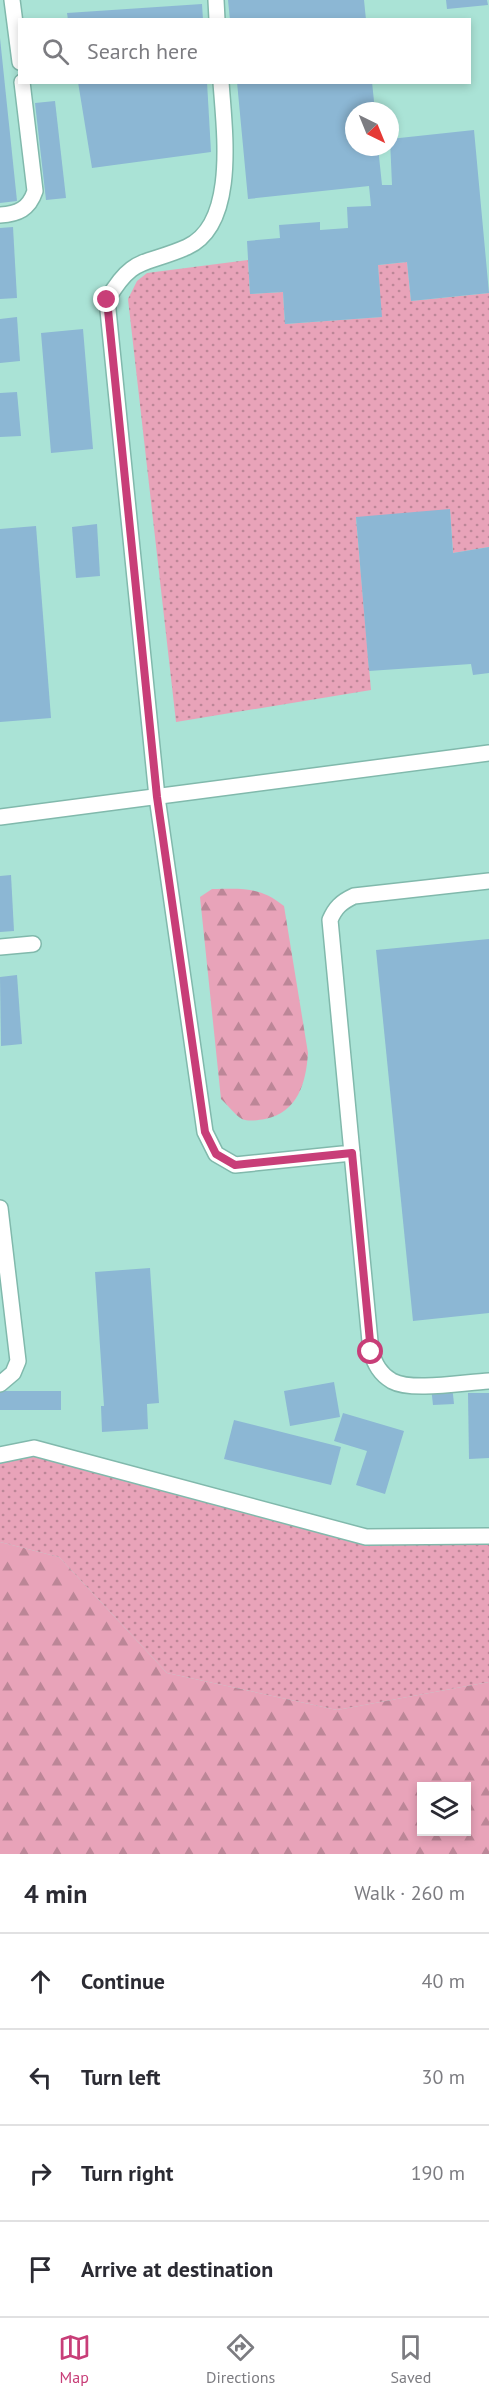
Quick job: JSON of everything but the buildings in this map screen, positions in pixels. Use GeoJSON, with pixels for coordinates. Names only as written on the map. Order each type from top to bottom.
{"type":"FeatureCollection","features":[{"type":"Feature","properties":{"kind":"lane"},"geometry":{"type":"LineString","coordinates":[[12,0],[18,46]]}},
{"type":"Feature","properties":{"kind":"lane"},"geometry":{"type":"LineString","coordinates":[[216,0],[217,18]]}},
{"type":"Feature","properties":{"kind":"lane"},"geometry":{"type":"LineString","coordinates":[[0,215],[19,212],[27,207],[35,191],[22,84]]}},
{"type":"Feature","properties":{"kind":"lane"},"geometry":{"type":"LineString","coordinates":[[221,84],[226,152],[221,195],[209,230],[189,246],[134,265],[117,282],[107,300],[157,797],[205,1132],[209,1144],[216,1154],[235,1165],[352,1153]]}},
{"type":"Feature","properties":{"kind":"lane"},"geometry":{"type":"LineString","coordinates":[[0,817],[489,753]]}},
{"type":"Feature","properties":{"kind":"lane"},"geometry":{"type":"LineString","coordinates":[[489,881],[354,896],[345,900],[330,920],[371,1352],[377,1368],[385,1377],[400,1384],[489,1381]]}},
{"type":"Feature","properties":{"kind":"lane"},"geometry":{"type":"LineString","coordinates":[[0,947],[33,944]]}},
{"type":"Feature","properties":{"kind":"lane"},"geometry":{"type":"LineString","coordinates":[[0,1208],[18,1361],[13,1373],[0,1384]]}},
{"type":"Feature","properties":{"kind":"lane"},"geometry":{"type":"LineString","coordinates":[[0,1455],[34,1448],[366,1537],[489,1536]]}},
{"type":"Feature","properties":{"kind":"green space"},"geometry":{"type":"Polygon","coordinates":[[[248,260],[250,294],[283,292],[285,324],[381,317],[378,265],[407,262],[411,301],[489,293],[489,547],[453,553],[450,510],[356,518],[371,690],[176,722],[128,299],[137,281],[147,273],[248,260]]]}},
{"type":"Feature","properties":{"kind":"green space"},"geometry":{"type":"Polygon","coordinates":[[[212,889],[250,890],[267,895],[284,906],[308,1053],[302,1085],[293,1103],[285,1110],[265,1119],[251,1121],[242,1119],[221,1099],[200,897],[212,889]]]}},
{"type":"Feature","properties":{"kind":"green space"},"geometry":{"type":"Polygon","coordinates":[[[34,1448],[366,1537],[489,1536],[489,1682],[337,1710],[167,1673],[59,1557],[0,1542],[0,1455],[34,1448]]]}},
{"type":"Feature","properties":{"kind":"green space"},"geometry":{"type":"Polygon","coordinates":[[[0,1542],[59,1557],[167,1673],[337,1710],[489,1682],[489,1854],[0,1854],[0,1542]]]}},
{"type":"Feature","properties":{"kind":"route"},"geometry":{"type":"LineString","coordinates":[[107,300],[157,797],[205,1132],[216,1154],[224,1161],[235,1165],[352,1153],[371,1352]]}}]}
